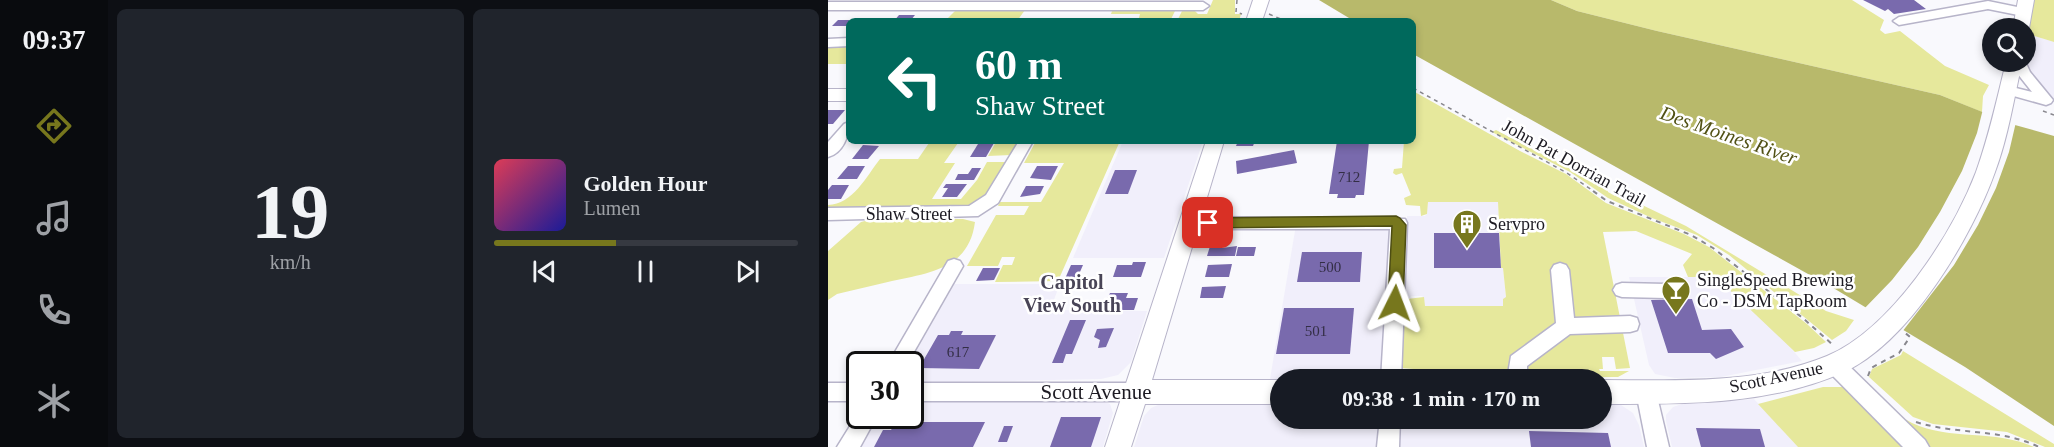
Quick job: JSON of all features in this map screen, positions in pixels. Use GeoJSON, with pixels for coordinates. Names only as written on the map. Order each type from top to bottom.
{"type":"FeatureCollection","features":[{"type":"Feature","properties":{"kind":"main road","name":"Scott Avenue"},"geometry":{"type":"LineString","coordinates":[[1612,392],[1700,391],[1752,385],[1795,376],[1835,356],[1865,347],[1878,337],[1936,266],[1960,228],[1983,178],[2013,72]]}},
{"type":"Feature","properties":{"kind":"main road"},"geometry":{"type":"LineString","coordinates":[[828,95],[846,95]]}},
{"type":"Feature","properties":{"kind":"main road"},"geometry":{"type":"LineString","coordinates":[[1118,447],[1214,144]]}},
{"type":"Feature","properties":{"kind":"main road","name":"Scott Avenue"},"geometry":{"type":"LineString","coordinates":[[1135,392],[1270,392]]}},
{"type":"Feature","properties":{"kind":"street"},"geometry":{"type":"LineString","coordinates":[[942,18],[954,3]]}},
{"type":"Feature","properties":{"kind":"street"},"geometry":{"type":"LineString","coordinates":[[828,6],[954,3],[1025,6],[1106,3],[1203,6]]}},
{"type":"Feature","properties":{"kind":"street"},"geometry":{"type":"LineString","coordinates":[[1098,18],[1106,3]]}},
{"type":"Feature","properties":{"kind":"street"},"geometry":{"type":"LineString","coordinates":[[1899,21],[1988,5],[2025,6]]}},
{"type":"Feature","properties":{"kind":"street"},"geometry":{"type":"LineString","coordinates":[[1018,18],[1025,6]]}},
{"type":"Feature","properties":{"kind":"street"},"geometry":{"type":"LineString","coordinates":[[1176,18],[1181,6]]}},
{"type":"Feature","properties":{"kind":"street"},"geometry":{"type":"LineString","coordinates":[[828,43],[846,42]]}},
{"type":"Feature","properties":{"kind":"street"},"geometry":{"type":"LineString","coordinates":[[2005,100],[2046,100],[2023,72]]}},
{"type":"Feature","properties":{"kind":"street"},"geometry":{"type":"LineString","coordinates":[[829,151],[846,131]]}},
{"type":"Feature","properties":{"kind":"street","name":"Shaw Street"},"geometry":{"type":"LineString","coordinates":[[828,214],[964,214],[987,204],[997,192],[1024,144]]}},
{"type":"Feature","properties":{"kind":"street"},"geometry":{"type":"LineString","coordinates":[[1188,223],[1399,223],[1392,369]]}},
{"type":"Feature","properties":{"kind":"street"},"geometry":{"type":"LineString","coordinates":[[905,351],[954,266]]}},
{"type":"Feature","properties":{"kind":"street"},"geometry":{"type":"LineString","coordinates":[[1560,270],[1566,326]]}},
{"type":"Feature","properties":{"kind":"street"},"geometry":{"type":"LineString","coordinates":[[1622,290],[1666,291]]}},
{"type":"Feature","properties":{"kind":"street"},"geometry":{"type":"LineString","coordinates":[[1518,369],[1518,362],[1566,326],[1630,324]]}},
{"type":"Feature","properties":{"kind":"street"},"geometry":{"type":"LineString","coordinates":[[1835,356],[1918,447]]}},
{"type":"Feature","properties":{"kind":"street"},"geometry":{"type":"LineString","coordinates":[[828,392],[846,392]]}},
{"type":"Feature","properties":{"kind":"street","name":"Scott Avenue"},"geometry":{"type":"LineString","coordinates":[[924,392],[1135,392]]}},
{"type":"Feature","properties":{"kind":"street"},"geometry":{"type":"LineString","coordinates":[[1646,392],[1658,447]]}},
{"type":"Feature","properties":{"kind":"street"},"geometry":{"type":"LineString","coordinates":[[848,447],[859,429]]}},
{"type":"Feature","properties":{"kind":"street"},"geometry":{"type":"LineString","coordinates":[[1388,447],[1389,429]]}},
{"type":"Feature","properties":{"kind":"path"},"geometry":{"type":"LineString","coordinates":[[1237,0],[1236,12],[1271,14],[1279,18]]}},
{"type":"Feature","properties":{"kind":"path","name":"John Pat Dorrian Trail"},"geometry":{"type":"LineString","coordinates":[[1416,90],[1506,141],[1568,172],[1607,201],[1691,235],[1713,248],[1804,320],[1835,356]]}},
{"type":"Feature","properties":{"kind":"path"},"geometry":{"type":"LineString","coordinates":[[1866,378],[1871,368],[1899,353],[1910,337],[1904,332]]}},
{"type":"Feature","properties":{"kind":"path"},"geometry":{"type":"LineString","coordinates":[[1911,420],[1934,427],[2004,434],[2039,447]]}},
{"type":"Feature","properties":{"kind":"shaded area"},"geometry":{"type":"Polygon","coordinates":[[[2036,36],[2054,42],[2054,102],[2039,89],[2029,72],[2036,72],[2036,36]]]}},
{"type":"Feature","properties":{"kind":"shaded area"},"geometry":{"type":"Polygon","coordinates":[[[1122,144],[1202,144],[1164,258],[1073,258],[1122,144]]]}},
{"type":"Feature","properties":{"kind":"shaded area"},"geometry":{"type":"Polygon","coordinates":[[[1428,202],[1498,202],[1501,267],[1503,268],[1506,298],[1503,306],[1424,306],[1422,296],[1411,296],[1404,304],[1407,216],[1425,216],[1428,202]]]}},
{"type":"Feature","properties":{"kind":"shaded area"},"geometry":{"type":"Polygon","coordinates":[[[1296,225],[1387,227],[1392,232],[1384,368],[1272,369],[1296,225]]]}},
{"type":"Feature","properties":{"kind":"shaded area"},"geometry":{"type":"Polygon","coordinates":[[[1629,277],[1716,277],[1784,340],[1802,361],[1721,377],[1675,378],[1655,374],[1649,365],[1629,277]]]}},
{"type":"Feature","properties":{"kind":"shaded area"},"geometry":{"type":"Polygon","coordinates":[[[950,284],[1060,284],[1050,310],[1147,311],[1131,362],[1118,375],[1101,379],[924,383],[924,351],[912,351],[950,284]]]}},
{"type":"Feature","properties":{"kind":"shaded area"},"geometry":{"type":"Polygon","coordinates":[[[1754,399],[1798,447],[1672,447],[1666,415],[1673,407],[1682,404],[1754,399]]]}},
{"type":"Feature","properties":{"kind":"shaded area"},"geometry":{"type":"Polygon","coordinates":[[[924,401],[1102,401],[1110,404],[1113,413],[1103,447],[859,447],[869,429],[924,429],[924,401]]]}},
{"type":"Feature","properties":{"kind":"shaded area"},"geometry":{"type":"Polygon","coordinates":[[[1270,404],[1270,429],[1380,429],[1379,447],[1134,447],[1144,416],[1151,408],[1158,405],[1270,404]]]}},
{"type":"Feature","properties":{"kind":"shaded area"},"geometry":{"type":"Polygon","coordinates":[[[1612,405],[1621,405],[1633,413],[1639,425],[1644,447],[1396,447],[1397,429],[1612,429],[1612,405]]]}},
{"type":"Feature","properties":{"kind":"green space"},"geometry":{"type":"Polygon","coordinates":[[[1213,0],[1235,0],[1235,14],[1241,14],[1240,18],[1178,18],[1183,9],[1193,9],[1198,14],[1207,14],[1213,0]]]}},
{"type":"Feature","properties":{"kind":"green space"},"geometry":{"type":"Polygon","coordinates":[[[1551,0],[1852,0],[1884,20],[1880,30],[1885,34],[1900,31],[1945,66],[1989,85],[1983,96],[1982,112],[1940,95],[1657,31],[1577,11],[1551,0]]]}},
{"type":"Feature","properties":{"kind":"green space"},"geometry":{"type":"Polygon","coordinates":[[[2034,0],[2054,0],[2054,42],[2036,36],[2036,18],[2031,18],[2034,0]]]}},
{"type":"Feature","properties":{"kind":"green space"},"geometry":{"type":"Polygon","coordinates":[[[1025,10],[1019,18],[948,18],[955,11],[1025,10]]]}},
{"type":"Feature","properties":{"kind":"green space"},"geometry":{"type":"Polygon","coordinates":[[[1112,11],[1175,11],[1172,18],[1139,18],[1140,14],[1111,14],[1112,11]]]}},
{"type":"Feature","properties":{"kind":"green space"},"geometry":{"type":"Polygon","coordinates":[[[846,37],[846,64],[828,64],[828,42],[841,42],[846,37]]]}},
{"type":"Feature","properties":{"kind":"green space"},"geometry":{"type":"Polygon","coordinates":[[[1416,93],[1566,174],[1606,203],[1684,234],[1709,247],[1807,324],[1826,342],[1814,348],[1795,352],[1716,277],[1688,277],[1683,265],[1692,254],[1636,231],[1603,232],[1630,368],[1616,369],[1614,357],[1602,357],[1603,369],[1400,368],[1404,304],[1407,299],[1424,297],[1425,306],[1503,306],[1503,299],[1506,297],[1503,268],[1501,268],[1498,202],[1428,202],[1427,214],[1421,216],[1420,206],[1406,205],[1404,198],[1411,195],[1402,173],[1396,175],[1393,173],[1394,169],[1402,168],[1404,144],[1416,144],[1416,93]]]}},
{"type":"Feature","properties":{"kind":"green space"},"geometry":{"type":"Polygon","coordinates":[[[1496,130],[1607,188],[1608,192],[1615,196],[1615,192],[1686,226],[1826,311],[1854,320],[1846,331],[1832,340],[1729,255],[1697,235],[1608,198],[1570,172],[1492,132],[1496,130]]]}},
{"type":"Feature","properties":{"kind":"green space"},"geometry":{"type":"Polygon","coordinates":[[[928,144],[957,144],[944,163],[955,163],[932,199],[961,199],[977,180],[987,162],[1007,162],[983,200],[975,206],[828,208],[828,205],[845,200],[852,195],[880,159],[918,159],[928,144]]]}},
{"type":"Feature","properties":{"kind":"green space"},"geometry":{"type":"Polygon","coordinates":[[[995,144],[1017,144],[1011,155],[988,156],[995,144]]]}},
{"type":"Feature","properties":{"kind":"green space"},"geometry":{"type":"Polygon","coordinates":[[[1034,144],[1119,144],[1058,281],[995,282],[1003,265],[1012,265],[1015,257],[1002,257],[998,266],[967,266],[996,215],[1024,215],[1029,206],[998,206],[1000,202],[1041,202],[1064,163],[1024,163],[1034,144]]]}},
{"type":"Feature","properties":{"kind":"green space"},"geometry":{"type":"Polygon","coordinates":[[[873,219],[963,219],[975,222],[965,250],[945,266],[920,275],[837,294],[828,300],[828,251],[861,222],[873,219]]]}},
{"type":"Feature","properties":{"kind":"green space"},"geometry":{"type":"Polygon","coordinates":[[[1903,351],[2054,444],[2054,447],[2045,447],[2007,432],[1933,424],[1913,417],[1869,377],[1872,369],[1901,355],[1903,351]]]}},
{"type":"Feature","properties":{"kind":"green space"},"geometry":{"type":"Polygon","coordinates":[[[1612,371],[1629,371],[1618,377],[1612,377],[1612,371]]]}},
{"type":"Feature","properties":{"kind":"green space"},"geometry":{"type":"Polygon","coordinates":[[[1865,380],[1893,409],[1912,423],[1942,432],[2004,438],[2034,447],[1927,447],[1861,382],[1865,380]]]}},
{"type":"Feature","properties":{"kind":"green space"},"geometry":{"type":"Polygon","coordinates":[[[1823,387],[1848,387],[1908,447],[1798,447],[1758,404],[1823,387]]]}},
{"type":"Feature","properties":{"kind":"water","name":"Des Moines River"},"geometry":{"type":"Polygon","coordinates":[[[1319,0],[1551,0],[1577,11],[1657,31],[1940,95],[2015,125],[2054,136],[2054,426],[1965,367],[1835,289],[1416,56],[1416,18],[1349,18],[1319,0]]]}},
{"type":"Feature","properties":{"kind":"pier"},"geometry":{"type":"Polygon","coordinates":[[[1983,109],[2016,122],[2009,152],[1996,188],[1978,225],[1954,265],[1902,332],[1862,311],[1892,280],[1918,247],[1940,212],[1962,171],[1977,133],[1983,109]]]}},
{"type":"Feature","properties":{"kind":"building"},"geometry":{"type":"Polygon","coordinates":[[[1863,0],[1914,0],[1926,9],[1894,14],[1888,9],[1885,11],[1863,0]]]}},
{"type":"Feature","properties":{"kind":"building"},"geometry":{"type":"Polygon","coordinates":[[[899,15],[915,15],[913,18],[896,18],[899,15]]]}},
{"type":"Feature","properties":{"kind":"building"},"geometry":{"type":"Polygon","coordinates":[[[838,20],[846,20],[846,26],[832,26],[838,20]]]}},
{"type":"Feature","properties":{"kind":"building"},"geometry":{"type":"Polygon","coordinates":[[[828,110],[845,110],[833,124],[828,124],[828,110]]]}},
{"type":"Feature","properties":{"kind":"building"},"geometry":{"type":"Polygon","coordinates":[[[978,144],[993,144],[986,157],[970,157],[978,144]]]}},
{"type":"Feature","properties":{"kind":"building"},"geometry":{"type":"Polygon","coordinates":[[[1237,144],[1254,144],[1253,146],[1236,146],[1237,144]]]}},
{"type":"Feature","properties":{"kind":"building"},"geometry":{"type":"Polygon","coordinates":[[[1337,144],[1369,144],[1364,195],[1356,195],[1355,198],[1337,198],[1338,194],[1329,194],[1337,144]]]}},
{"type":"Feature","properties":{"kind":"building"},"geometry":{"type":"Polygon","coordinates":[[[863,145],[879,146],[868,159],[852,159],[863,145]]]}},
{"type":"Feature","properties":{"kind":"building"},"geometry":{"type":"Polygon","coordinates":[[[1294,150],[1297,163],[1237,174],[1236,161],[1294,150]]]}},
{"type":"Feature","properties":{"kind":"building"},"geometry":{"type":"Polygon","coordinates":[[[848,166],[865,166],[857,179],[837,179],[848,166]]]}},
{"type":"Feature","properties":{"kind":"building"},"geometry":{"type":"Polygon","coordinates":[[[1037,166],[1058,166],[1051,180],[1030,178],[1037,166]]]}},
{"type":"Feature","properties":{"kind":"building"},"geometry":{"type":"Polygon","coordinates":[[[972,168],[981,168],[974,180],[955,180],[958,174],[968,174],[972,168]]]}},
{"type":"Feature","properties":{"kind":"building"},"geometry":{"type":"Polygon","coordinates":[[[1115,170],[1137,170],[1128,194],[1105,194],[1115,170]]]}},
{"type":"Feature","properties":{"kind":"building"},"geometry":{"type":"Polygon","coordinates":[[[946,184],[967,184],[957,197],[942,197],[948,188],[943,188],[946,184]]]}},
{"type":"Feature","properties":{"kind":"building"},"geometry":{"type":"Polygon","coordinates":[[[832,185],[849,185],[841,199],[828,199],[828,190],[832,185]]]}},
{"type":"Feature","properties":{"kind":"building"},"geometry":{"type":"Polygon","coordinates":[[[1026,186],[1044,186],[1040,194],[1020,197],[1026,186]]]}},
{"type":"Feature","properties":{"kind":"building","name":"Servpro"},"geometry":{"type":"Polygon","coordinates":[[[1434,233],[1499,233],[1501,268],[1434,268],[1434,233]]]}},
{"type":"Feature","properties":{"kind":"building"},"geometry":{"type":"Polygon","coordinates":[[[1223,242],[1222,248],[1237,246],[1235,256],[1207,256],[1211,243],[1223,242]]]}},
{"type":"Feature","properties":{"kind":"building"},"geometry":{"type":"Polygon","coordinates":[[[1238,247],[1256,247],[1254,256],[1236,256],[1238,247]]]}},
{"type":"Feature","properties":{"kind":"building"},"geometry":{"type":"Polygon","coordinates":[[[1302,252],[1362,252],[1360,282],[1297,282],[1302,252]]]}},
{"type":"Feature","properties":{"kind":"building"},"geometry":{"type":"Polygon","coordinates":[[[1133,262],[1146,262],[1141,277],[1113,277],[1117,265],[1132,265],[1133,262]]]}},
{"type":"Feature","properties":{"kind":"building"},"geometry":{"type":"Polygon","coordinates":[[[1232,264],[1229,277],[1205,277],[1208,265],[1232,264]]]}},
{"type":"Feature","properties":{"kind":"building"},"geometry":{"type":"Polygon","coordinates":[[[1071,265],[1083,265],[1076,281],[1064,281],[1071,265]]]}},
{"type":"Feature","properties":{"kind":"building"},"geometry":{"type":"Polygon","coordinates":[[[983,268],[1000,268],[994,280],[976,281],[983,268]]]}},
{"type":"Feature","properties":{"kind":"building"},"geometry":{"type":"Polygon","coordinates":[[[1226,286],[1223,298],[1200,298],[1202,287],[1226,286]]]}},
{"type":"Feature","properties":{"kind":"building"},"geometry":{"type":"Polygon","coordinates":[[[1110,293],[1128,293],[1126,298],[1138,298],[1134,310],[1110,310],[1112,306],[1104,306],[1110,293]]]}},
{"type":"Feature","properties":{"kind":"building","name":"SingleSpeed Brewing Co - DSM TapRoom"},"geometry":{"type":"Polygon","coordinates":[[[1692,299],[1702,330],[1731,329],[1744,347],[1716,359],[1710,353],[1668,353],[1651,300],[1692,299]]]}},
{"type":"Feature","properties":{"kind":"building"},"geometry":{"type":"Polygon","coordinates":[[[1284,308],[1354,308],[1350,354],[1276,354],[1284,308]]]}},
{"type":"Feature","properties":{"kind":"building"},"geometry":{"type":"Polygon","coordinates":[[[1070,320],[1086,320],[1072,354],[1066,354],[1063,363],[1052,363],[1070,320]]]}},
{"type":"Feature","properties":{"kind":"building"},"geometry":{"type":"Polygon","coordinates":[[[1114,328],[1106,347],[1098,348],[1100,340],[1094,337],[1097,329],[1114,328]]]}},
{"type":"Feature","properties":{"kind":"building"},"geometry":{"type":"Polygon","coordinates":[[[951,331],[963,331],[961,335],[996,335],[979,369],[924,368],[924,359],[938,335],[949,335],[951,331]]]}},
{"type":"Feature","properties":{"kind":"building"},"geometry":{"type":"Polygon","coordinates":[[[1061,417],[1101,417],[1091,447],[1050,447],[1061,417]]]}},
{"type":"Feature","properties":{"kind":"building"},"geometry":{"type":"Polygon","coordinates":[[[924,422],[985,422],[973,447],[874,447],[883,430],[924,429],[924,422]]]}},
{"type":"Feature","properties":{"kind":"building"},"geometry":{"type":"Polygon","coordinates":[[[1004,426],[1013,426],[1007,442],[998,442],[1004,426]]]}},
{"type":"Feature","properties":{"kind":"building"},"geometry":{"type":"Polygon","coordinates":[[[1696,428],[1760,429],[1765,447],[1701,447],[1696,428]]]}},
{"type":"Feature","properties":{"kind":"building"},"geometry":{"type":"Polygon","coordinates":[[[1529,431],[1608,433],[1611,447],[1531,447],[1529,431]]]}},
{"type":"Feature","properties":{"kind":"place","name":"Servpro"},"geometry":{"type":"Point","coordinates":[1467,250]}},
{"type":"Feature","properties":{"kind":"place","name":"SingleSpeed Brewing Co - DSM TapRoom"},"geometry":{"type":"Point","coordinates":[1676,316]}},
{"type":"Feature","properties":{"kind":"district","name":"Capitol View South"},"geometry":{"type":"Point","coordinates":[1072,294]}},
{"type":"Feature","properties":{"kind":"route"},"geometry":{"type":"LineString","coordinates":[[1208,223],[1396,221],[1399,225],[1395,303]]}}]}
